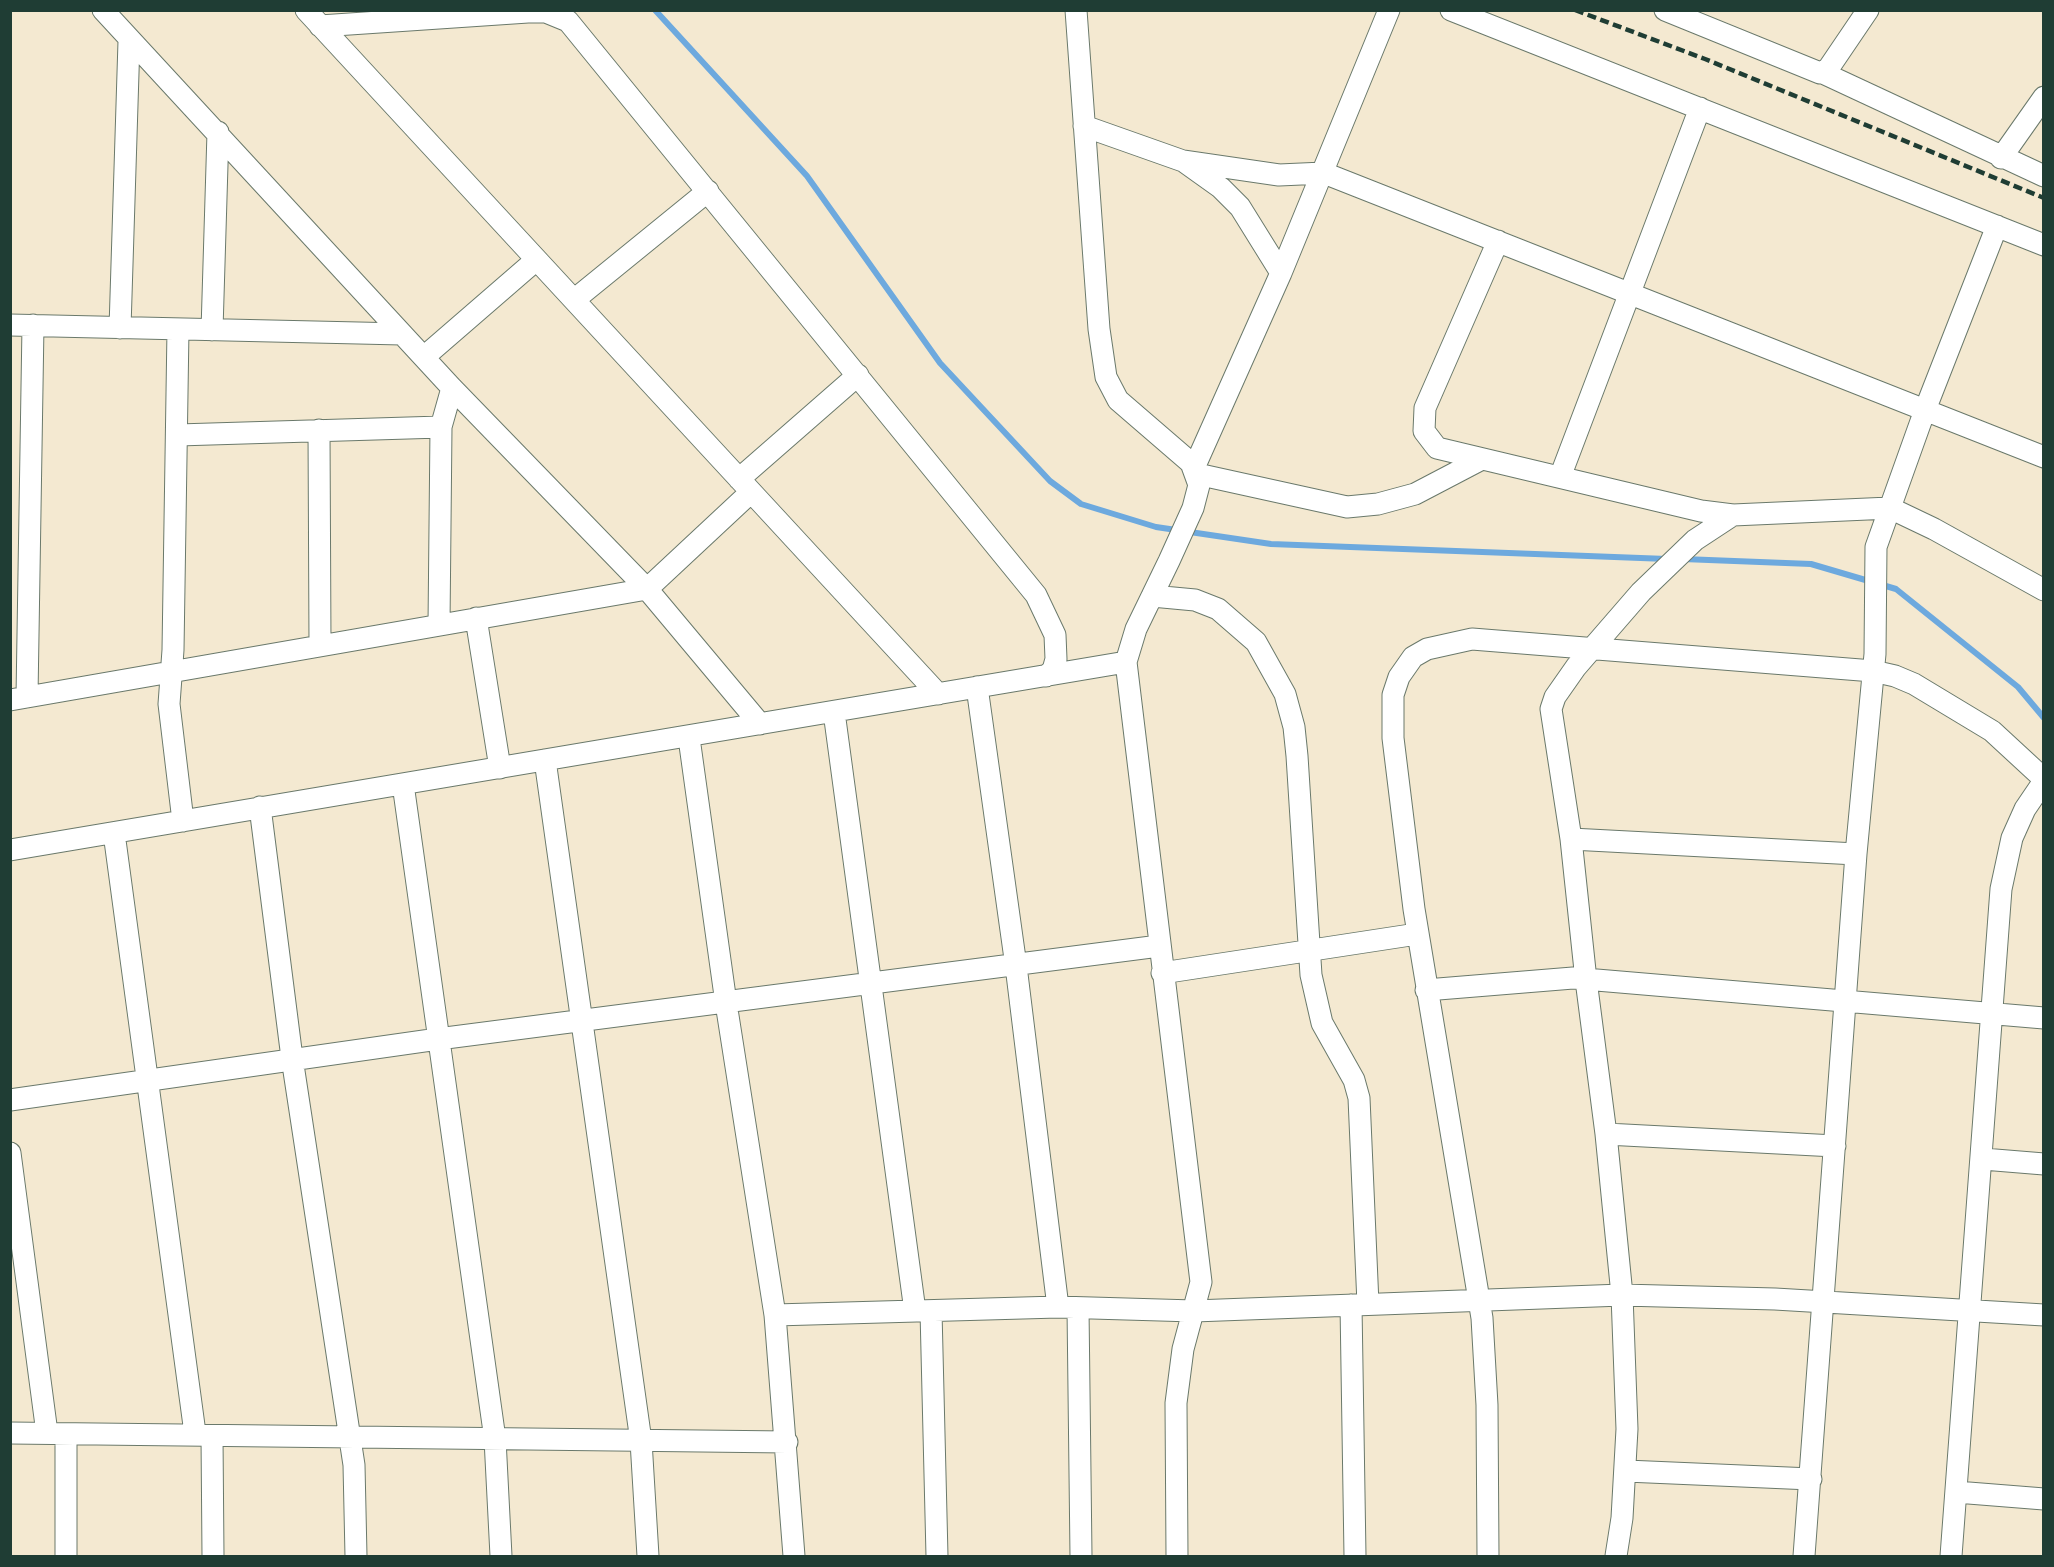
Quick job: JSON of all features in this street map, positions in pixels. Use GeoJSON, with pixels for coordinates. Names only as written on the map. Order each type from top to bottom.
{"type":"FeatureCollection","features":[{"type":"Feature","properties":{"kind":"street"},"geometry":{"type":"LineString","coordinates":[[103,10],[129,41],[218,132],[452,388],[647,589],[760,724]]}},
{"type":"Feature","properties":{"kind":"street"},"geometry":{"type":"LineString","coordinates":[[1076,10],[1100,329],[1107,377],[1118,400],[1196,471],[1347,507],[1378,504],[1415,494],[1480,460]]}},
{"type":"Feature","properties":{"kind":"street"},"geometry":{"type":"LineString","coordinates":[[1177,1557],[1174,1469],[1176,1403],[1183,1349],[1202,1282],[1162,973],[1126,662],[1136,629],[1193,508],[1199,485],[1196,471],[1324,173],[1389,10]]}},
{"type":"Feature","properties":{"kind":"street"},"geometry":{"type":"LineString","coordinates":[[1451,10],[2043,245]]}},
{"type":"Feature","properties":{"kind":"street"},"geometry":{"type":"LineString","coordinates":[[1665,10],[1823,73],[2043,176]]}},
{"type":"Feature","properties":{"kind":"street"},"geometry":{"type":"LineString","coordinates":[[1823,73],[1868,10]]}},
{"type":"Feature","properties":{"kind":"street"},"geometry":{"type":"LineString","coordinates":[[313,18],[528,12],[557,15],[575,27],[1036,595],[1055,634],[1056,659],[1053,670],[1046,676]]}},
{"type":"Feature","properties":{"kind":"street"},"geometry":{"type":"LineString","coordinates":[[313,18],[938,694]]}},
{"type":"Feature","properties":{"kind":"street"},"geometry":{"type":"LineString","coordinates":[[120,328],[129,41]]}},
{"type":"Feature","properties":{"kind":"street"},"geometry":{"type":"LineString","coordinates":[[2001,158],[2043,97]]}},
{"type":"Feature","properties":{"kind":"street"},"geometry":{"type":"LineString","coordinates":[[1560,477],[1700,108]]}},
{"type":"Feature","properties":{"kind":"street"},"geometry":{"type":"LineString","coordinates":[[2022,129],[2043,114]]}},
{"type":"Feature","properties":{"kind":"street"},"geometry":{"type":"LineString","coordinates":[[1084,126],[1183,161],[1279,175],[1324,173],[2043,457]]}},
{"type":"Feature","properties":{"kind":"street"},"geometry":{"type":"LineString","coordinates":[[212,330],[218,132]]}},
{"type":"Feature","properties":{"kind":"street"},"geometry":{"type":"LineString","coordinates":[[1183,161],[1221,188],[1240,207],[1281,273]]}},
{"type":"Feature","properties":{"kind":"street"},"geometry":{"type":"LineString","coordinates":[[574,300],[708,191]]}},
{"type":"Feature","properties":{"kind":"street"},"geometry":{"type":"LineString","coordinates":[[1804,1557],[1856,854],[1877,623],[1876,547],[1925,410],[1996,226]]}},
{"type":"Feature","properties":{"kind":"street"},"geometry":{"type":"LineString","coordinates":[[1498,241],[1425,408],[1423,420],[1428,439],[1437,448],[1701,511],[1733,515],[1890,508],[1934,528],[2043,590]]}},
{"type":"Feature","properties":{"kind":"street"},"geometry":{"type":"LineString","coordinates":[[424,357],[536,260]]}},
{"type":"Feature","properties":{"kind":"street"},"geometry":{"type":"LineString","coordinates":[[10,325],[402,334]]}},
{"type":"Feature","properties":{"kind":"street"},"geometry":{"type":"LineString","coordinates":[[33,325],[19,699],[320,644],[647,589],[745,486],[858,375]]}},
{"type":"Feature","properties":{"kind":"street"},"geometry":{"type":"LineString","coordinates":[[178,329],[178,435],[169,716],[183,821]]}},
{"type":"Feature","properties":{"kind":"street"},"geometry":{"type":"LineString","coordinates":[[439,625],[441,427],[452,388]]}},
{"type":"Feature","properties":{"kind":"street"},"geometry":{"type":"LineString","coordinates":[[178,435],[441,427]]}},
{"type":"Feature","properties":{"kind":"street"},"geometry":{"type":"LineString","coordinates":[[319,430],[320,644]]}},
{"type":"Feature","properties":{"kind":"street"},"geometry":{"type":"LineString","coordinates":[[1616,1557],[1626,1471],[1627,1385],[1622,1295],[1606,1134],[1571,839],[1551,709],[1564,684],[1641,592],[1678,555],[1733,515]]}},
{"type":"Feature","properties":{"kind":"street"},"geometry":{"type":"LineString","coordinates":[[1152,596],[1195,600],[1218,609],[1256,642],[1285,694],[1294,727],[1307,950],[1322,1023],[1354,1080],[1359,1098],[1355,1557]]}},
{"type":"Feature","properties":{"kind":"street"},"geometry":{"type":"LineString","coordinates":[[476,618],[500,768]]}},
{"type":"Feature","properties":{"kind":"street"},"geometry":{"type":"LineString","coordinates":[[1488,1557],[1487,1397],[1479,1298],[1417,934],[1393,738],[1393,695],[1399,677],[1413,657],[1427,649],[1450,642],[1501,640],[1873,671],[1895,676],[1914,684],[1992,731],[2043,780],[2017,824],[2007,852],[1998,929],[1983,1159],[1951,1557]]}},
{"type":"Feature","properties":{"kind":"street"},"geometry":{"type":"LineString","coordinates":[[10,850],[689,738],[1126,662]]}},
{"type":"Feature","properties":{"kind":"street"},"geometry":{"type":"LineString","coordinates":[[977,687],[1068,1307],[1081,1557]]}},
{"type":"Feature","properties":{"kind":"street"},"geometry":{"type":"LineString","coordinates":[[834,712],[871,985],[923,1311],[937,1557]]}},
{"type":"Feature","properties":{"kind":"street"},"geometry":{"type":"LineString","coordinates":[[689,738],[726,1004],[775,1315],[787,1442],[794,1557]]}},
{"type":"Feature","properties":{"kind":"street"},"geometry":{"type":"LineString","coordinates":[[545,760],[640,1441],[648,1557]]}},
{"type":"Feature","properties":{"kind":"street"},"geometry":{"type":"LineString","coordinates":[[403,784],[495,1439],[501,1557]]}},
{"type":"Feature","properties":{"kind":"street"},"geometry":{"type":"LineString","coordinates":[[260,807],[292,1058],[354,1466],[356,1557]]}},
{"type":"Feature","properties":{"kind":"street"},"geometry":{"type":"LineString","coordinates":[[114,833],[147,1080],[204,1435],[213,1557]]}},
{"type":"Feature","properties":{"kind":"street"},"geometry":{"type":"LineString","coordinates":[[1571,839],[1856,854]]}},
{"type":"Feature","properties":{"kind":"street"},"geometry":{"type":"LineString","coordinates":[[1162,973],[1417,934]]}},
{"type":"Feature","properties":{"kind":"street"},"geometry":{"type":"LineString","coordinates":[[10,1100],[292,1058],[726,1004],[1159,946]]}},
{"type":"Feature","properties":{"kind":"street"},"geometry":{"type":"LineString","coordinates":[[1426,990],[1547,979],[1586,980],[2043,1018]]}},
{"type":"Feature","properties":{"kind":"street"},"geometry":{"type":"LineString","coordinates":[[1606,1134],[1835,1146]]}},
{"type":"Feature","properties":{"kind":"street"},"geometry":{"type":"LineString","coordinates":[[10,1153],[57,1434],[66,1557]]}},
{"type":"Feature","properties":{"kind":"street"},"geometry":{"type":"LineString","coordinates":[[1983,1159],[2043,1164]]}},
{"type":"Feature","properties":{"kind":"street"},"geometry":{"type":"LineString","coordinates":[[775,1315],[1068,1307],[1194,1311],[1479,1298],[1622,1295],[1824,1302],[2043,1315]]}},
{"type":"Feature","properties":{"kind":"street"},"geometry":{"type":"LineString","coordinates":[[10,1433],[787,1442]]}},
{"type":"Feature","properties":{"kind":"street"},"geometry":{"type":"LineString","coordinates":[[1626,1471],[1811,1479]]}},
{"type":"Feature","properties":{"kind":"street"},"geometry":{"type":"LineString","coordinates":[[1956,1492],[2043,1499]]}},
{"type":"Feature","properties":{"kind":"waterway"},"geometry":{"type":"LineString","coordinates":[[655,10],[807,176],[940,363],[1050,481],[1081,504],[1156,527],[1271,544],[1667,559]]}},
{"type":"Feature","properties":{"kind":"waterway"},"geometry":{"type":"LineString","coordinates":[[1683,559],[1811,564],[1896,589],[2018,687],[2044,718]]}},
{"type":"Feature","properties":{"kind":"railway"},"geometry":{"type":"LineString","coordinates":[[1575,10],[1705,59],[2044,198]]}}]}
